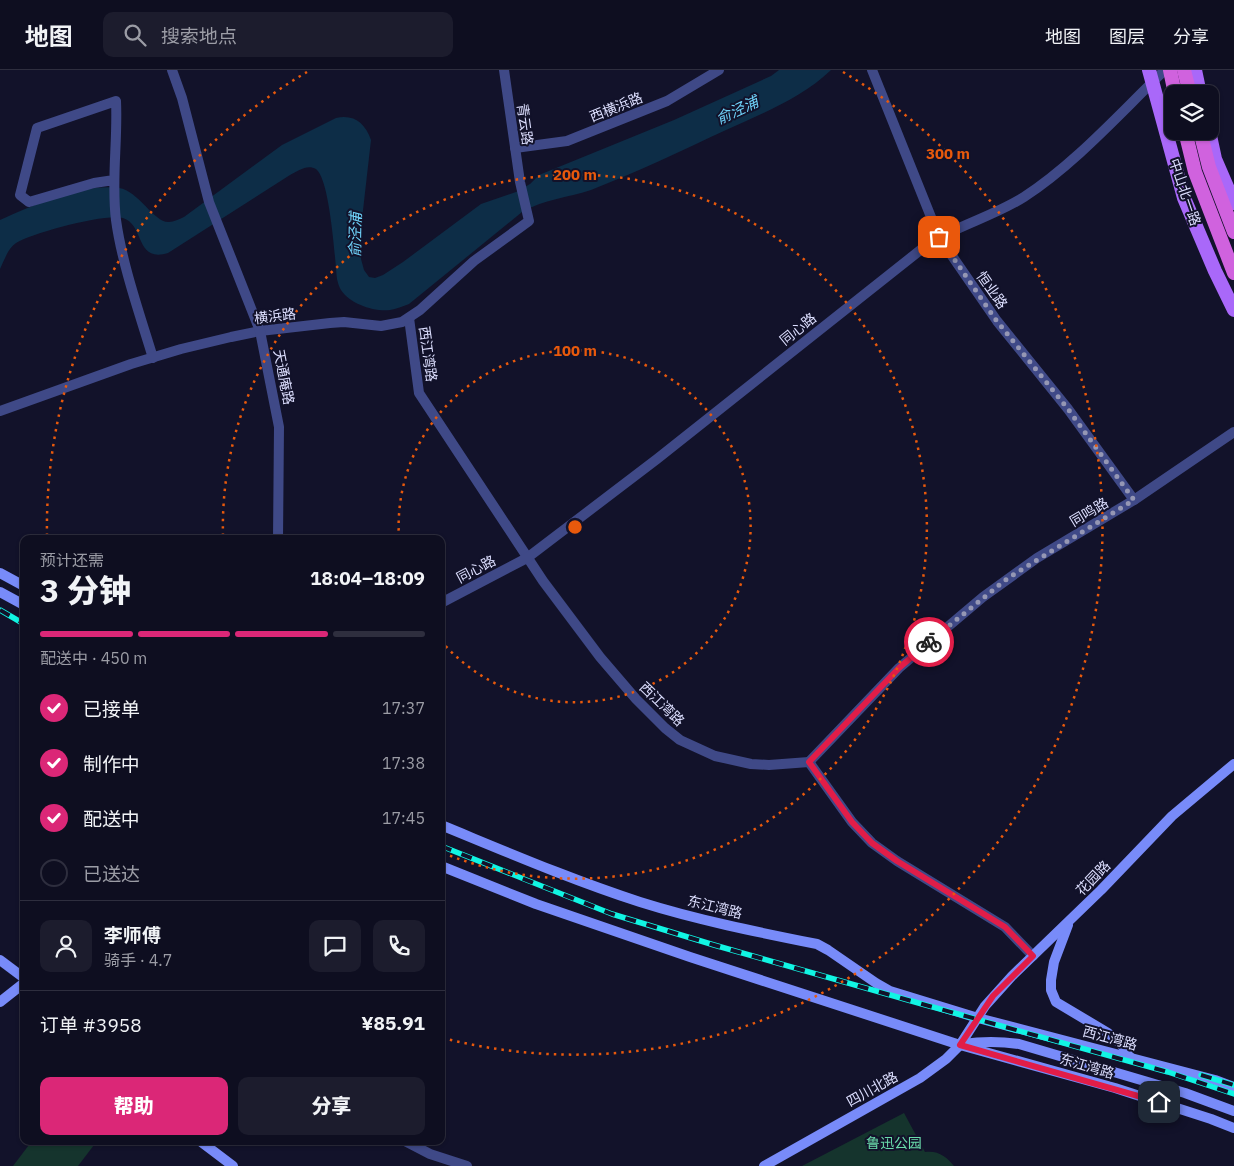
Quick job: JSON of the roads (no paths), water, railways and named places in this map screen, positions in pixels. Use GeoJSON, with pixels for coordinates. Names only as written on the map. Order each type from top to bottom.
{"type":"FeatureCollection","features":[{"type":"Feature","properties":{"kind":"highway"},"geometry":{"type":"LineString","coordinates":[[1170,70],[1173,85]]}},
{"type":"Feature","properties":{"kind":"highway"},"geometry":{"type":"LineString","coordinates":[[1184,70],[1188,85]]}},
{"type":"Feature","properties":{"kind":"highway"},"geometry":{"type":"LineString","coordinates":[[1186,140],[1195,172],[1234,273]]}},
{"type":"Feature","properties":{"kind":"highway"},"geometry":{"type":"LineString","coordinates":[[1202,140],[1209,167],[1234,232]]}},
{"type":"Feature","properties":{"kind":"main road"},"geometry":{"type":"LineString","coordinates":[[1195,70],[1198,85]]}},
{"type":"Feature","properties":{"kind":"main road","name":"中山北一路"},"geometry":{"type":"LineString","coordinates":[[1150,76],[1184,198],[1234,310]]}},
{"type":"Feature","properties":{"kind":"main road"},"geometry":{"type":"LineString","coordinates":[[1211,140],[1215,159],[1234,203]]}},
{"type":"Feature","properties":{"kind":"main road"},"geometry":{"type":"LineString","coordinates":[[0,572],[20,584]]}},
{"type":"Feature","properties":{"kind":"main road"},"geometry":{"type":"LineString","coordinates":[[0,592],[20,603]]}},
{"type":"Feature","properties":{"kind":"main road","name":"花园路"},"geometry":{"type":"LineString","coordinates":[[978,1018],[993,996],[1172,816],[1234,764]]}},
{"type":"Feature","properties":{"kind":"main road","name":"东江湾路"},"geometry":{"type":"LineString","coordinates":[[445,827],[572,879],[641,902],[728,926],[816,944],[884,988],[978,1018]]}},
{"type":"Feature","properties":{"kind":"main road","name":"东江湾路"},"geometry":{"type":"LineString","coordinates":[[445,868],[545,907],[690,957],[960,1045],[1124,1091],[1234,1128]]}},
{"type":"Feature","properties":{"kind":"main road"},"geometry":{"type":"LineString","coordinates":[[1069,921],[1054,962],[1051,980],[1051,990],[1056,1002],[1108,1033],[1121,1044],[1130,1057]]}},
{"type":"Feature","properties":{"kind":"main road"},"geometry":{"type":"LineString","coordinates":[[0,960],[20,975]]}},
{"type":"Feature","properties":{"kind":"main road"},"geometry":{"type":"LineString","coordinates":[[0,1002],[20,986]]}},
{"type":"Feature","properties":{"kind":"main road","name":"四川北路"},"geometry":{"type":"LineString","coordinates":[[764,1166],[920,1078],[946,1059],[960,1045],[978,1018]]}},
{"type":"Feature","properties":{"kind":"main road","name":"西江湾路"},"geometry":{"type":"LineString","coordinates":[[978,1018],[1130,1057],[1234,1087]]}},
{"type":"Feature","properties":{"kind":"main road","name":"东江湾路"},"geometry":{"type":"LineString","coordinates":[[960,1045],[980,1041],[1000,1041],[1019,1044],[1185,1093],[1234,1111]]}},
{"type":"Feature","properties":{"kind":"main road"},"geometry":{"type":"LineString","coordinates":[[205,1145],[233,1166]]}},
{"type":"Feature","properties":{"kind":"street","name":"天通庵路"},"geometry":{"type":"LineString","coordinates":[[172,70],[182,98],[209,202],[260,331],[279,427],[278,535]]}},
{"type":"Feature","properties":{"kind":"street","name":"青云路"},"geometry":{"type":"LineString","coordinates":[[504,70],[520,182],[528,219]]}},
{"type":"Feature","properties":{"kind":"street","name":"西横浜路"},"geometry":{"type":"LineString","coordinates":[[515,148],[567,141],[667,101],[719,70]]}},
{"type":"Feature","properties":{"kind":"street","name":"恒业路"},"geometry":{"type":"LineString","coordinates":[[872,70],[939,237],[996,320],[1068,409],[1134,500]]}},
{"type":"Feature","properties":{"kind":"street","name":"同心路"},"geometry":{"type":"LineString","coordinates":[[445,601],[527,558],[657,459],[908,258],[939,237],[1006,208],[1040,186],[1093,140],[1150,76],[1165,70]]}},
{"type":"Feature","properties":{"kind":"street"},"geometry":{"type":"LineString","coordinates":[[114,183],[94,183],[29,202],[20,194],[37,128],[116,101],[117,127],[114,183],[116,221],[127,268],[153,358]]}},
{"type":"Feature","properties":{"kind":"street","name":"横浜路"},"geometry":{"type":"LineString","coordinates":[[0,411],[181,349],[260,331],[330,323],[393,325],[409,318],[474,261],[528,219]]}},
{"type":"Feature","properties":{"kind":"street","name":"西江湾路"},"geometry":{"type":"LineString","coordinates":[[409,318],[419,393],[527,558],[618,678],[665,728],[680,740],[715,756],[751,764],[788,765],[809,762]]}},
{"type":"Feature","properties":{"kind":"street","name":"同鸣路"},"geometry":{"type":"LineString","coordinates":[[809,762],[899,668],[983,597],[1038,558],[1134,500],[1234,432]]}},
{"type":"Feature","properties":{"kind":"street"},"geometry":{"type":"LineString","coordinates":[[809,762],[852,822],[872,843],[890,857],[1005,927],[1033,956]]}},
{"type":"Feature","properties":{"kind":"street"},"geometry":{"type":"LineString","coordinates":[[413,1145],[430,1154],[467,1166]]}},
{"type":"Feature","properties":{"kind":"water","name":"俞泾浦"},"geometry":{"type":"Polygon","coordinates":[[[779,70],[831,70],[808,89],[768,111],[591,190],[547,201],[522,212],[409,304],[392,310],[377,310],[363,306],[350,299],[340,289],[325,188],[321,176],[316,169],[309,167],[290,175],[168,253],[157,255],[150,253],[141,242],[135,228],[123,218],[101,218],[52,229],[16,243],[8,251],[0,269],[0,220],[13,214],[58,196],[105,187],[126,190],[140,200],[158,218],[163,221],[173,222],[184,217],[282,145],[336,118],[348,117],[358,121],[366,129],[371,140],[362,219],[361,259],[364,270],[369,277],[375,278],[403,262],[481,204],[516,192],[530,184],[539,175],[674,120],[771,76],[779,70]]]}},
{"type":"Feature","properties":{"kind":"railway"},"geometry":{"type":"LineString","coordinates":[[0,610],[20,622]]}},
{"type":"Feature","properties":{"kind":"railway"},"geometry":{"type":"LineString","coordinates":[[445,848],[612,914],[714,945],[1168,1072],[1234,1094]]}},
{"type":"Feature","properties":{"kind":"railway"},"geometry":{"type":"LineString","coordinates":[[1201,1075],[1234,1085]]}},
{"type":"Feature","properties":{"kind":"park label","name":"鲁迅公园"},"geometry":{"type":"Point","coordinates":[894,1143]}}]}
